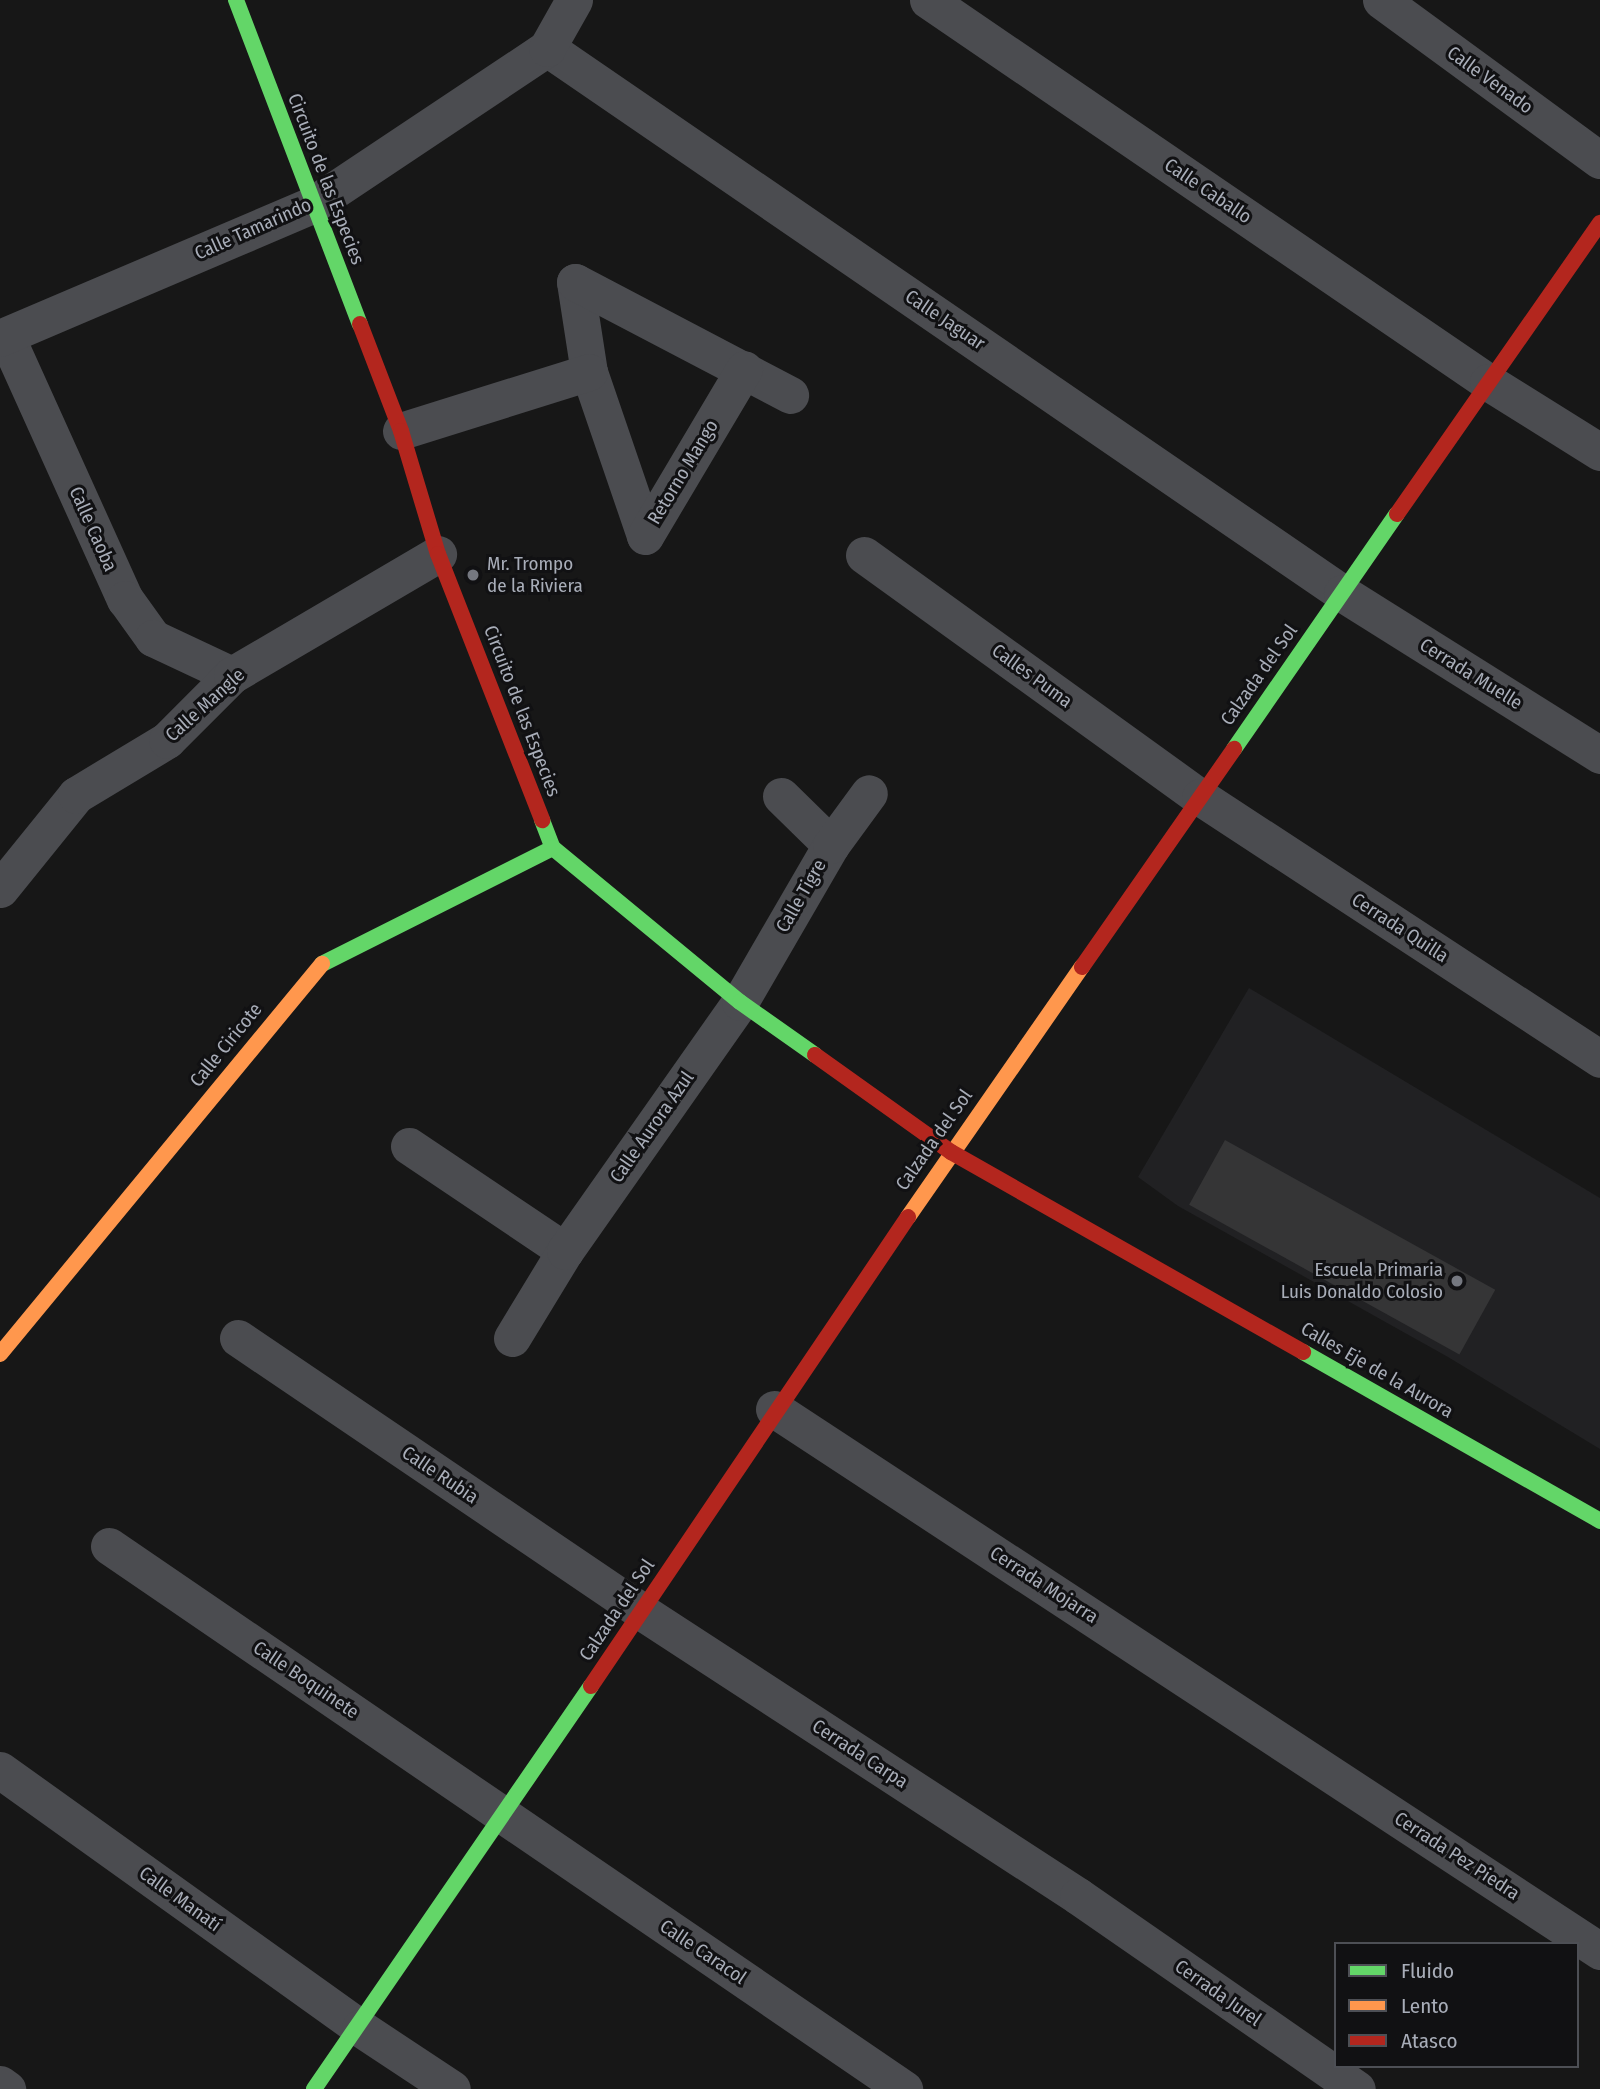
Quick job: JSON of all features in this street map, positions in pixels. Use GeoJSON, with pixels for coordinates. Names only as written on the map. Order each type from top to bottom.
{"type":"FeatureCollection","features":[{"type":"Feature","properties":{"kind":"street","name":"Circuito de las Especies"},"geometry":{"type":"LineString","coordinates":[[236,0],[312,205],[401,431],[438,554],[553,848],[740,1002],[951,1152]]}},
{"type":"Feature","properties":{"kind":"street","name":"Calle Tamarindo"},"geometry":{"type":"LineString","coordinates":[[3,337],[312,205],[547,48],[574,0]]}},
{"type":"Feature","properties":{"kind":"street","name":"Calle Caballo"},"geometry":{"type":"LineString","coordinates":[[928,0],[1488,383],[1600,452]]}},
{"type":"Feature","properties":{"kind":"street","name":"Calle Venado"},"geometry":{"type":"LineString","coordinates":[[1381,0],[1600,160]]}},
{"type":"Feature","properties":{"kind":"street","name":"Calle Jaguar"},"geometry":{"type":"LineString","coordinates":[[547,48],[1342,593]]}},
{"type":"Feature","properties":{"kind":"street","name":"Calzada del Sol"},"geometry":{"type":"LineString","coordinates":[[314,2089],[360,2028],[642,1612],[774,1409],[951,1152],[1600,223]]}},
{"type":"Feature","properties":{"kind":"street","name":"Retorno Mango"},"geometry":{"type":"LineString","coordinates":[[744,369],[645,536],[589,372],[575,282],[744,369],[790,395]]}},
{"type":"Feature","properties":{"kind":"street","name":"Calle Caoba"},"geometry":{"type":"LineString","coordinates":[[3,337],[125,599],[153,638],[232,675]]}},
{"type":"Feature","properties":{"kind":"street"},"geometry":{"type":"LineString","coordinates":[[401,431],[589,372]]}},
{"type":"Feature","properties":{"kind":"street","name":"Calle Mangle"},"geometry":{"type":"LineString","coordinates":[[0,889],[76,795],[167,740],[232,675],[438,554]]}},
{"type":"Feature","properties":{"kind":"street","name":"Calles Puma"},"geometry":{"type":"LineString","coordinates":[[864,555],[1200,797]]}},
{"type":"Feature","properties":{"kind":"street","name":"Cerrada Muelle"},"geometry":{"type":"LineString","coordinates":[[1342,593],[1600,755]]}},
{"type":"Feature","properties":{"kind":"street","name":"Calle Tigre"},"geometry":{"type":"LineString","coordinates":[[740,1002],[831,845],[869,793]]}},
{"type":"Feature","properties":{"kind":"street"},"geometry":{"type":"LineString","coordinates":[[781,796],[831,845]]}},
{"type":"Feature","properties":{"kind":"street","name":"Cerrada Quilla"},"geometry":{"type":"LineString","coordinates":[[1200,797],[1600,1059]]}},
{"type":"Feature","properties":{"kind":"street","name":"Calle Ciricote"},"geometry":{"type":"LineString","coordinates":[[0,1354],[318,965],[553,848]]}},
{"type":"Feature","properties":{"kind":"street","name":"Calle Aurora Azul"},"geometry":{"type":"LineString","coordinates":[[512,1338],[565,1251],[740,1002]]}},
{"type":"Feature","properties":{"kind":"street"},"geometry":{"type":"LineString","coordinates":[[410,1146],[565,1251]]}},
{"type":"Feature","properties":{"kind":"street","name":"Calles Eje de la Aurora"},"geometry":{"type":"LineString","coordinates":[[951,1152],[1600,1521]]}},
{"type":"Feature","properties":{"kind":"street","name":"Calle Rubia"},"geometry":{"type":"LineString","coordinates":[[238,1338],[642,1612]]}},
{"type":"Feature","properties":{"kind":"street","name":"Cerrada Mojarra"},"geometry":{"type":"LineString","coordinates":[[774,1409],[1313,1761]]}},
{"type":"Feature","properties":{"kind":"street","name":"Calle Boquinete"},"geometry":{"type":"LineString","coordinates":[[109,1546],[502,1815]]}},
{"type":"Feature","properties":{"kind":"street","name":"Cerrada Carpa"},"geometry":{"type":"LineString","coordinates":[[642,1612],[1078,1896]]}},
{"type":"Feature","properties":{"kind":"street","name":"Cerrada Pez Piedra"},"geometry":{"type":"LineString","coordinates":[[1313,1761],[1600,1951]]}},
{"type":"Feature","properties":{"kind":"street","name":"Calle Manatí"},"geometry":{"type":"LineString","coordinates":[[0,1770],[360,2028],[452,2089]]}},
{"type":"Feature","properties":{"kind":"street","name":"Calle Caracol"},"geometry":{"type":"LineString","coordinates":[[502,1815],[904,2089]]}},
{"type":"Feature","properties":{"kind":"street","name":"Cerrada Jurel"},"geometry":{"type":"LineString","coordinates":[[1078,1896],[1357,2089]]}},
{"type":"Feature","properties":{"kind":"street"},"geometry":{"type":"LineString","coordinates":[[0,2084],[7,2089]]}},
{"type":"Feature","properties":{"kind":"shaded area","name":"Escuela Primaria Luis Donaldo Colosio"},"geometry":{"type":"Polygon","coordinates":[[[1249,988],[1600,1198],[1600,1449],[1448,1357],[1178,1206],[1138,1177],[1249,988]]]}},
{"type":"Feature","properties":{"kind":"building"},"geometry":{"type":"Polygon","coordinates":[[[1225,1140],[1495,1290],[1459,1355],[1189,1205],[1225,1140]]]}},
{"type":"Feature","properties":{"kind":"traffic: fast"},"geometry":{"type":"LineString","coordinates":[[236,0],[360,324]]}},
{"type":"Feature","properties":{"kind":"traffic: fast"},"geometry":{"type":"LineString","coordinates":[[1234,749],[1397,514]]}},
{"type":"Feature","properties":{"kind":"traffic: fast"},"geometry":{"type":"LineString","coordinates":[[542,820],[553,848],[740,1002],[815,1055]]}},
{"type":"Feature","properties":{"kind":"traffic: fast"},"geometry":{"type":"LineString","coordinates":[[322,964],[553,848]]}},
{"type":"Feature","properties":{"kind":"traffic: fast"},"geometry":{"type":"LineString","coordinates":[[1303,1352],[1600,1521]]}},
{"type":"Feature","properties":{"kind":"traffic: fast"},"geometry":{"type":"LineString","coordinates":[[314,2089],[591,1686]]}},
{"type":"Feature","properties":{"kind":"traffic: slow"},"geometry":{"type":"LineString","coordinates":[[0,1354],[322,964]]}},
{"type":"Feature","properties":{"kind":"traffic: slow"},"geometry":{"type":"LineString","coordinates":[[908,1217],[1082,967]]}},
{"type":"Feature","properties":{"kind":"traffic: jam"},"geometry":{"type":"LineString","coordinates":[[1397,514],[1600,223]]}},
{"type":"Feature","properties":{"kind":"traffic: jam"},"geometry":{"type":"LineString","coordinates":[[360,324],[401,431],[438,554],[542,820]]}},
{"type":"Feature","properties":{"kind":"traffic: jam"},"geometry":{"type":"LineString","coordinates":[[1082,967],[1234,749]]}},
{"type":"Feature","properties":{"kind":"traffic: jam"},"geometry":{"type":"LineString","coordinates":[[815,1055],[951,1152],[1303,1352]]}},
{"type":"Feature","properties":{"kind":"traffic: jam"},"geometry":{"type":"LineString","coordinates":[[591,1686],[908,1217]]}},
{"type":"Feature","properties":{"kind":"place","name":"Mr. Trompo de la Riviera"},"geometry":{"type":"Point","coordinates":[473,575]}},
{"type":"Feature","properties":{"kind":"place","name":"Escuela Primaria Luis Donaldo Colosio"},"geometry":{"type":"Point","coordinates":[1457,1281]}}]}
